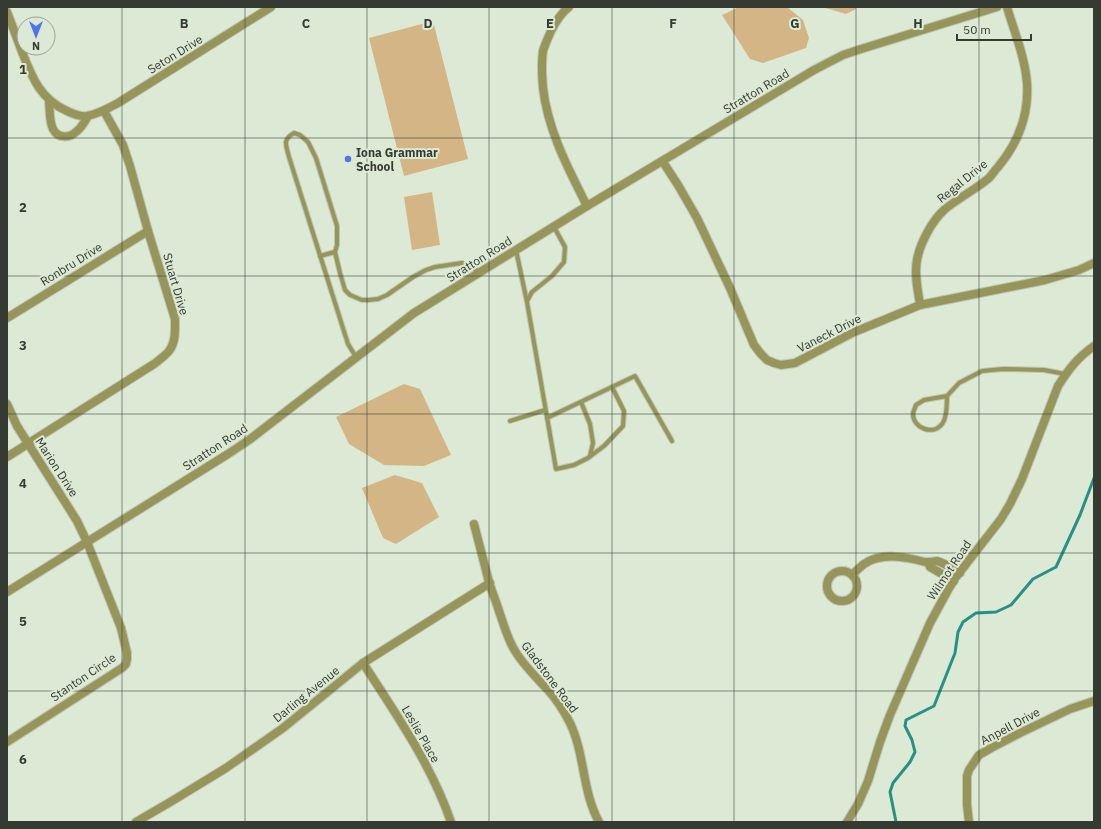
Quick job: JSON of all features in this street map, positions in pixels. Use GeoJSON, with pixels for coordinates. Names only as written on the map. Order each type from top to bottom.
{"type":"FeatureCollection","features":[{"type":"Feature","properties":{"kind":"street","name":"Seton Drive"},"geometry":{"type":"LineString","coordinates":[[88,116],[104,111],[118,103],[271,7]]}},
{"type":"Feature","properties":{"kind":"street"},"geometry":{"type":"LineString","coordinates":[[569,7],[564,10],[546,42],[543,51],[542,79],[551,126],[562,155],[587,206]]}},
{"type":"Feature","properties":{"kind":"street","name":"Stratton Road"},"geometry":{"type":"LineString","coordinates":[[7,592],[248,440],[414,313],[587,206],[821,66],[841,56],[861,49],[997,7]]}},
{"type":"Feature","properties":{"kind":"street","name":"Regal Drive"},"geometry":{"type":"LineString","coordinates":[[920,305],[916,278],[917,260],[922,244],[932,224],[944,210],[989,178],[1006,158],[1019,135],[1025,112],[1027,82],[1024,61],[1007,7]]}},
{"type":"Feature","properties":{"kind":"street"},"geometry":{"type":"LineString","coordinates":[[7,12],[31,74],[38,86],[50,101],[58,107],[74,114],[88,116],[75,133],[63,137],[58,135],[53,130],[50,121],[50,101]]}},
{"type":"Feature","properties":{"kind":"street","name":"Stuart Drive"},"geometry":{"type":"LineString","coordinates":[[7,457],[154,364],[168,352],[173,344],[175,319],[130,166],[123,146],[104,111]]}},
{"type":"Feature","properties":{"kind":"street","name":"Vaneck Drive"},"geometry":{"type":"LineString","coordinates":[[662,162],[678,185],[697,218],[730,288],[754,345],[767,360],[781,365],[795,363],[852,333],[920,305],[1044,280],[1079,270],[1094,263]]}},
{"type":"Feature","properties":{"kind":"street","name":"Ronbru Drive"},"geometry":{"type":"LineString","coordinates":[[7,318],[148,231]]}},
{"type":"Feature","properties":{"kind":"street","name":"Wilmot Road"},"geometry":{"type":"LineString","coordinates":[[847,822],[858,804],[868,782],[890,715],[930,623],[954,581],[1010,504],[1022,479],[1058,386],[1065,374],[1082,355],[1094,346]]}},
{"type":"Feature","properties":{"kind":"street","name":"Marion Drive"},"geometry":{"type":"LineString","coordinates":[[7,404],[17,426],[77,521],[87,542]]}},
{"type":"Feature","properties":{"kind":"street","name":"Gladstone Road"},"geometry":{"type":"LineString","coordinates":[[474,524],[490,583],[506,633],[514,650],[561,707],[574,732],[586,790],[598,822]]}},
{"type":"Feature","properties":{"kind":"street","name":"Stanton Circle"},"geometry":{"type":"LineString","coordinates":[[7,742],[126,664],[127,653],[121,628],[87,542]]}},
{"type":"Feature","properties":{"kind":"street"},"geometry":{"type":"LineString","coordinates":[[852,574],[864,564],[891,556],[928,562],[940,562],[960,573]]}},
{"type":"Feature","properties":{"kind":"street"},"geometry":{"type":"LineString","coordinates":[[928,562],[930,566],[954,581]]}},
{"type":"Feature","properties":{"kind":"street","name":"Darling Avenue"},"geometry":{"type":"LineString","coordinates":[[136,822],[226,768],[283,728],[363,663],[490,583]]}},
{"type":"Feature","properties":{"kind":"street","name":"Leslie Place"},"geometry":{"type":"LineString","coordinates":[[363,663],[405,728],[425,764],[444,801],[451,822]]}},
{"type":"Feature","properties":{"kind":"street","name":"Anpell Drive"},"geometry":{"type":"LineString","coordinates":[[969,822],[967,805],[967,776],[969,770],[979,756],[1020,733],[1070,709],[1094,701]]}},
{"type":"Feature","properties":{"kind":"lane"},"geometry":{"type":"LineString","coordinates":[[356,357],[348,344],[320,256],[286,145],[288,136],[294,132],[300,134],[308,142],[316,158],[336,226],[335,252],[345,290],[350,295],[362,300],[378,299],[387,295],[426,270],[436,267],[462,263],[480,272]]}},
{"type":"Feature","properties":{"kind":"lane"},"geometry":{"type":"LineString","coordinates":[[527,302],[532,292],[552,276],[564,262],[565,247],[554,227]]}},
{"type":"Feature","properties":{"kind":"lane"},"geometry":{"type":"LineString","coordinates":[[516,250],[527,302],[556,468],[574,465],[590,456],[604,446],[623,426],[624,411],[612,387]]}},
{"type":"Feature","properties":{"kind":"lane"},"geometry":{"type":"LineString","coordinates":[[320,256],[335,252]]}},
{"type":"Feature","properties":{"kind":"lane"},"geometry":{"type":"LineString","coordinates":[[947,396],[948,407],[942,424],[934,430],[923,429],[916,423],[913,414],[916,405],[924,400],[947,396],[959,383],[982,371],[1003,369],[1044,370],[1065,374]]}},
{"type":"Feature","properties":{"kind":"lane"},"geometry":{"type":"LineString","coordinates":[[547,418],[635,376],[672,441]]}},
{"type":"Feature","properties":{"kind":"lane"},"geometry":{"type":"LineString","coordinates":[[581,402],[590,424],[593,442],[590,456]]}},
{"type":"Feature","properties":{"kind":"lane"},"geometry":{"type":"LineString","coordinates":[[510,421],[545,410]]}},
{"type":"Feature","properties":{"kind":"shaded area"},"geometry":{"type":"Polygon","coordinates":[[[739,7],[787,7],[803,20],[809,38],[806,48],[763,63],[750,59],[722,15],[739,7]]]}},
{"type":"Feature","properties":{"kind":"shaded area"},"geometry":{"type":"Polygon","coordinates":[[[822,7],[857,7],[846,14],[822,7]]]}},
{"type":"Feature","properties":{"kind":"shaded area"},"geometry":{"type":"Polygon","coordinates":[[[433,21],[468,159],[404,176],[369,38],[433,21]]]}},
{"type":"Feature","properties":{"kind":"shaded area"},"geometry":{"type":"Polygon","coordinates":[[[432,192],[440,245],[412,250],[404,197],[432,192]]]}},
{"type":"Feature","properties":{"kind":"shaded area"},"geometry":{"type":"Polygon","coordinates":[[[404,384],[420,389],[451,455],[424,466],[384,465],[349,444],[336,417],[404,384]]]}},
{"type":"Feature","properties":{"kind":"shaded area"},"geometry":{"type":"Polygon","coordinates":[[[395,475],[422,483],[439,517],[396,544],[383,538],[362,488],[395,475]]]}},
{"type":"Feature","properties":{"kind":"waterway"},"geometry":{"type":"LineString","coordinates":[[896,822],[890,792],[893,783],[910,762],[915,752],[912,740],[905,726],[906,720],[934,706],[955,653],[958,632],[963,622],[976,613],[996,612],[1011,605],[1033,579],[1056,567],[1080,515],[1094,478]]}},
{"type":"Feature","properties":{"kind":"place","name":"Iona Grammar School"},"geometry":{"type":"Point","coordinates":[348,159]}}]}
